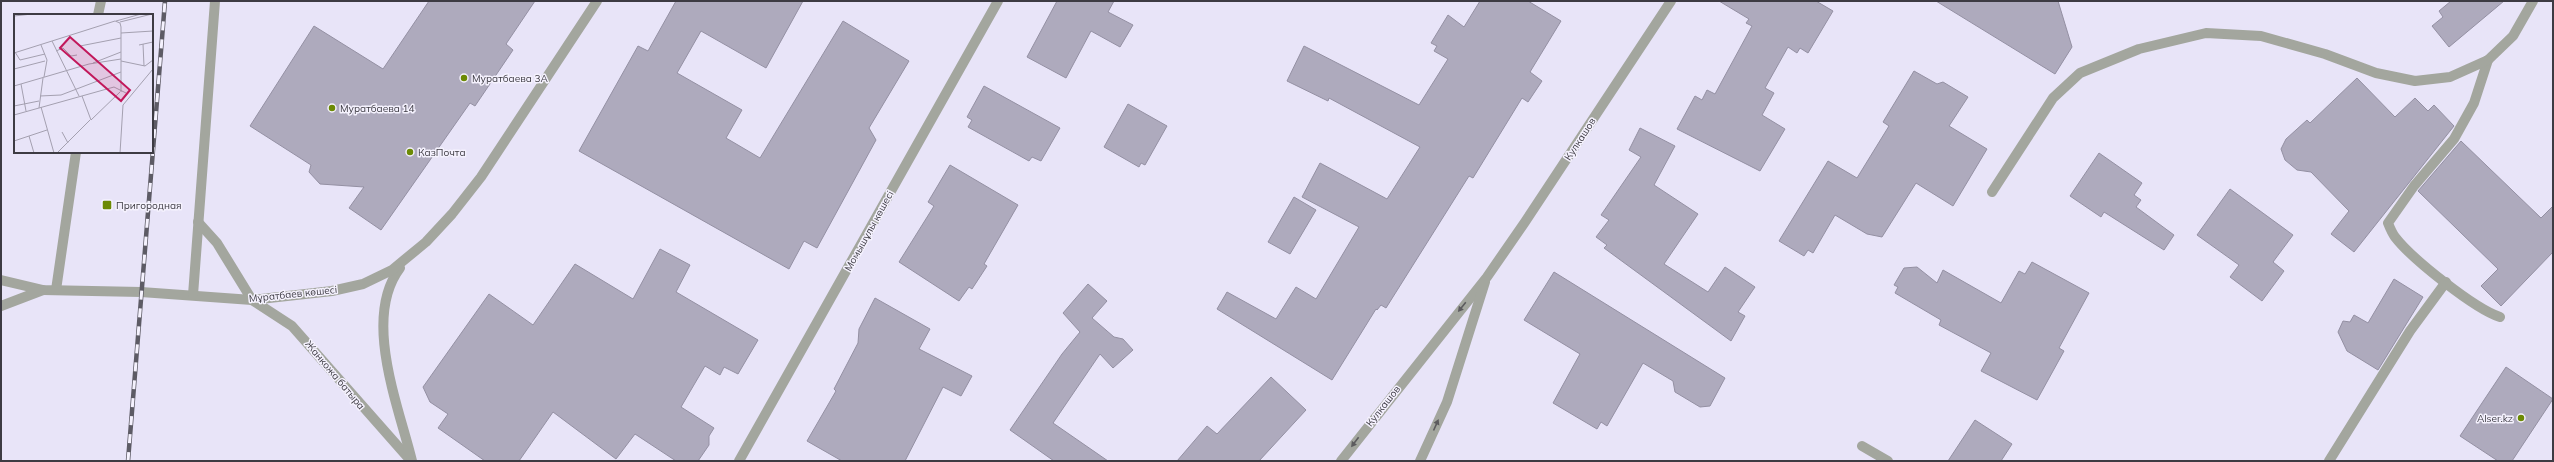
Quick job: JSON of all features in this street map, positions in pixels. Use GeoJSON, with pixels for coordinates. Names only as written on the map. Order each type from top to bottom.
{"type":"FeatureCollection","features":[{"type":"Feature","properties":{"kind":"street"},"geometry":{"type":"LineString","coordinates":[[98,14],[101,1]]}},
{"type":"Feature","properties":{"kind":"street"},"geometry":{"type":"LineString","coordinates":[[193,295],[215,1]]}},
{"type":"Feature","properties":{"kind":"street","name":"Мұратбаев көшесі"},"geometry":{"type":"LineString","coordinates":[[43,290],[193,295],[252,300],[332,291],[363,284],[392,270],[404,261],[452,214],[481,177],[597,1]]}},
{"type":"Feature","properties":{"kind":"street","name":"Момышұлы көшесі"},"geometry":{"type":"LineString","coordinates":[[739,461],[998,1]]}},
{"type":"Feature","properties":{"kind":"street","name":"Кулкашов"},"geometry":{"type":"LineString","coordinates":[[1341,461],[1487,276],[1525,222],[1672,1]]}},
{"type":"Feature","properties":{"kind":"street"},"geometry":{"type":"LineString","coordinates":[[1992,192],[2053,98],[2080,73],[2139,49],[2206,33],[2261,36],[2325,54],[2376,73],[2415,81],[2450,77],[2488,60],[2513,36],[2533,1]]}},
{"type":"Feature","properties":{"kind":"street"},"geometry":{"type":"LineString","coordinates":[[2488,60],[2474,103],[2454,139],[2414,186],[2388,223],[2394,237],[2446,282],[2491,314],[2500,318]]}},
{"type":"Feature","properties":{"kind":"street"},"geometry":{"type":"LineString","coordinates":[[56,290],[76,153]]}},
{"type":"Feature","properties":{"kind":"street"},"geometry":{"type":"LineString","coordinates":[[198,222],[217,243],[252,300]]}},
{"type":"Feature","properties":{"kind":"street"},"geometry":{"type":"LineString","coordinates":[[404,261],[392,278],[383,324],[392,390],[411,461]]}},
{"type":"Feature","properties":{"kind":"street","name":"Кулкашов"},"geometry":{"type":"LineString","coordinates":[[1420,461],[1447,402],[1487,276]]}},
{"type":"Feature","properties":{"kind":"street"},"geometry":{"type":"LineString","coordinates":[[1,280],[43,290]]}},
{"type":"Feature","properties":{"kind":"street"},"geometry":{"type":"LineString","coordinates":[[2329,461],[2410,331],[2446,282]]}},
{"type":"Feature","properties":{"kind":"street"},"geometry":{"type":"LineString","coordinates":[[1,306],[43,290]]}},
{"type":"Feature","properties":{"kind":"street","name":"Жанкожа батыра"},"geometry":{"type":"LineString","coordinates":[[252,300],[292,326],[411,461]]}},
{"type":"Feature","properties":{"kind":"street"},"geometry":{"type":"LineString","coordinates":[[1862,446],[1888,461]]}},
{"type":"Feature","properties":{"kind":"building"},"geometry":{"type":"Polygon","coordinates":[[[429,1],[535,1],[506,44],[513,50],[475,106],[470,103],[381,230],[349,208],[364,187],[320,184],[309,172],[311,165],[250,126],[314,26],[383,69],[429,1]]]}},
{"type":"Feature","properties":{"kind":"building"},"geometry":{"type":"Polygon","coordinates":[[[676,1],[803,1],[766,68],[701,31],[677,73],[742,110],[726,138],[760,158],[843,21],[909,61],[869,128],[876,140],[817,248],[804,241],[789,269],[579,151],[638,46],[648,51],[676,1]]]}},
{"type":"Feature","properties":{"kind":"building"},"geometry":{"type":"Polygon","coordinates":[[[1057,1],[1114,1],[1108,12],[1133,25],[1120,47],[1091,31],[1066,78],[1027,57],[1057,1]]]}},
{"type":"Feature","properties":{"kind":"building"},"geometry":{"type":"Polygon","coordinates":[[[1480,1],[1528,1],[1561,21],[1530,72],[1542,81],[1528,102],[1522,98],[1473,178],[1469,176],[1386,308],[1381,305],[1377,310],[1376,309],[1332,380],[1217,309],[1227,292],[1276,319],[1296,287],[1316,299],[1359,227],[1302,197],[1320,163],[1387,199],[1420,147],[1329,98],[1328,101],[1287,81],[1304,46],[1419,105],[1448,59],[1434,51],[1437,46],[1431,43],[1448,15],[1464,27],[1480,1]]]}},
{"type":"Feature","properties":{"kind":"building"},"geometry":{"type":"Polygon","coordinates":[[[1719,1],[1816,1],[1833,11],[1808,53],[1800,48],[1797,53],[1788,47],[1765,88],[1774,93],[1762,115],[1785,129],[1760,171],[1677,129],[1695,96],[1702,100],[1707,90],[1715,94],[1752,26],[1746,23],[1749,19],[1719,1]]]}},
{"type":"Feature","properties":{"kind":"building"},"geometry":{"type":"Polygon","coordinates":[[[1936,1],[2058,1],[2072,47],[2055,74],[1936,1]]]}},
{"type":"Feature","properties":{"kind":"building"},"geometry":{"type":"Polygon","coordinates":[[[2451,1],[2504,1],[2449,47],[2432,26],[2443,17],[2439,11],[2451,1]]]}},
{"type":"Feature","properties":{"kind":"building"},"geometry":{"type":"Polygon","coordinates":[[[1914,71],[1937,84],[1943,82],[1968,97],[1949,126],[1987,149],[1953,206],[1916,183],[1882,237],[1867,234],[1835,215],[1813,253],[1808,250],[1804,256],[1779,241],[1828,161],[1857,178],[1889,126],[1883,122],[1914,71]]]}},
{"type":"Feature","properties":{"kind":"building"},"geometry":{"type":"Polygon","coordinates":[[[2357,78],[2395,117],[2415,98],[2428,111],[2434,105],[2454,126],[2354,252],[2331,234],[2349,211],[2311,172],[2297,170],[2285,160],[2281,149],[2286,139],[2307,120],[2310,123],[2357,78]]]}},
{"type":"Feature","properties":{"kind":"building"},"geometry":{"type":"Polygon","coordinates":[[[984,86],[1060,128],[1041,161],[1032,157],[1029,161],[968,127],[972,120],[967,117],[984,86]]]}},
{"type":"Feature","properties":{"kind":"building"},"geometry":{"type":"Polygon","coordinates":[[[1128,104],[1167,126],[1145,165],[1141,163],[1139,167],[1104,147],[1128,104]]]}},
{"type":"Feature","properties":{"kind":"building"},"geometry":{"type":"Polygon","coordinates":[[[1640,128],[1675,146],[1654,185],[1698,214],[1664,264],[1708,292],[1725,267],[1755,287],[1738,312],[1745,316],[1731,341],[1604,248],[1607,245],[1596,237],[1609,220],[1601,215],[1641,157],[1629,150],[1640,128]]]}},
{"type":"Feature","properties":{"kind":"building"},"geometry":{"type":"Polygon","coordinates":[[[2461,141],[2541,218],[2553,206],[2553,252],[2501,306],[2481,286],[2498,269],[2418,191],[2461,141]]]}},
{"type":"Feature","properties":{"kind":"building"},"geometry":{"type":"Polygon","coordinates":[[[2099,153],[2142,183],[2134,195],[2141,200],[2136,207],[2174,235],[2164,250],[2104,212],[2101,217],[2070,196],[2099,153]]]}},
{"type":"Feature","properties":{"kind":"building"},"geometry":{"type":"Polygon","coordinates":[[[950,165],[1018,205],[984,264],[987,266],[972,289],[969,287],[959,301],[899,262],[934,206],[928,202],[950,165]]]}},
{"type":"Feature","properties":{"kind":"building"},"geometry":{"type":"Polygon","coordinates":[[[2230,189],[2293,235],[2273,262],[2284,271],[2262,301],[2230,277],[2239,265],[2197,235],[2230,189]]]}},
{"type":"Feature","properties":{"kind":"building"},"geometry":{"type":"Polygon","coordinates":[[[1294,197],[1316,210],[1290,254],[1268,242],[1294,197]]]}},
{"type":"Feature","properties":{"kind":"building"},"geometry":{"type":"Polygon","coordinates":[[[660,249],[690,265],[676,292],[758,340],[738,374],[724,367],[720,375],[705,366],[681,407],[714,428],[709,436],[709,445],[698,461],[676,461],[635,434],[616,459],[553,412],[519,461],[485,461],[438,428],[448,414],[430,402],[423,387],[489,294],[533,325],[575,264],[633,299],[660,249]]]}},
{"type":"Feature","properties":{"kind":"building"},"geometry":{"type":"Polygon","coordinates":[[[2032,262],[2089,293],[2059,348],[2064,351],[2037,400],[1981,371],[1991,353],[1939,325],[1941,320],[1895,293],[1898,287],[1894,285],[1904,268],[1917,267],[1937,283],[1943,270],[2001,303],[2019,271],[2025,274],[2032,262]]]}},
{"type":"Feature","properties":{"kind":"building"},"geometry":{"type":"Polygon","coordinates":[[[1554,272],[1725,378],[1710,406],[1700,407],[1675,392],[1673,381],[1643,363],[1607,426],[1601,422],[1597,429],[1553,403],[1580,354],[1524,320],[1554,272]]]}},
{"type":"Feature","properties":{"kind":"building"},"geometry":{"type":"Polygon","coordinates":[[[2394,279],[2423,297],[2378,370],[2347,351],[2338,332],[2343,321],[2350,322],[2354,315],[2368,323],[2394,279]]]}},
{"type":"Feature","properties":{"kind":"building"},"geometry":{"type":"Polygon","coordinates":[[[1088,284],[1107,301],[1092,318],[1114,337],[1123,339],[1133,350],[1113,368],[1100,354],[1053,423],[1108,461],[1054,461],[1010,430],[1062,354],[1080,332],[1063,313],[1088,284]]]}},
{"type":"Feature","properties":{"kind":"building"},"geometry":{"type":"Polygon","coordinates":[[[875,298],[930,329],[919,349],[972,376],[961,396],[943,387],[905,461],[842,461],[807,441],[836,391],[834,389],[858,343],[859,329],[875,298]]]}},
{"type":"Feature","properties":{"kind":"building"},"geometry":{"type":"Polygon","coordinates":[[[2506,367],[2553,399],[2512,461],[2498,461],[2460,436],[2506,367]]]}},
{"type":"Feature","properties":{"kind":"building"},"geometry":{"type":"Polygon","coordinates":[[[1271,377],[1306,410],[1259,461],[1177,461],[1207,426],[1217,434],[1271,377]]]}},
{"type":"Feature","properties":{"kind":"building"},"geometry":{"type":"Polygon","coordinates":[[[1975,420],[2012,444],[2001,461],[1948,461],[1975,420]]]}},
{"type":"Feature","properties":{"kind":"railway"},"geometry":{"type":"LineString","coordinates":[[153,150],[165,1]]}},
{"type":"Feature","properties":{"kind":"railway"},"geometry":{"type":"LineString","coordinates":[[128,461],[153,153]]}},
{"type":"Feature","properties":{"kind":"place","name":"Муратбаева 3А"},"geometry":{"type":"Point","coordinates":[464,78]}},
{"type":"Feature","properties":{"kind":"place","name":"Муратбаева 14"},"geometry":{"type":"Point","coordinates":[332,108]}},
{"type":"Feature","properties":{"kind":"place","name":"КазПочта"},"geometry":{"type":"Point","coordinates":[410,152]}},
{"type":"Feature","properties":{"kind":"place","name":"Пригородная"},"geometry":{"type":"Point","coordinates":[107,205]}},
{"type":"Feature","properties":{"kind":"place","name":"Alser.kz"},"geometry":{"type":"Point","coordinates":[2521,418]}}]}
